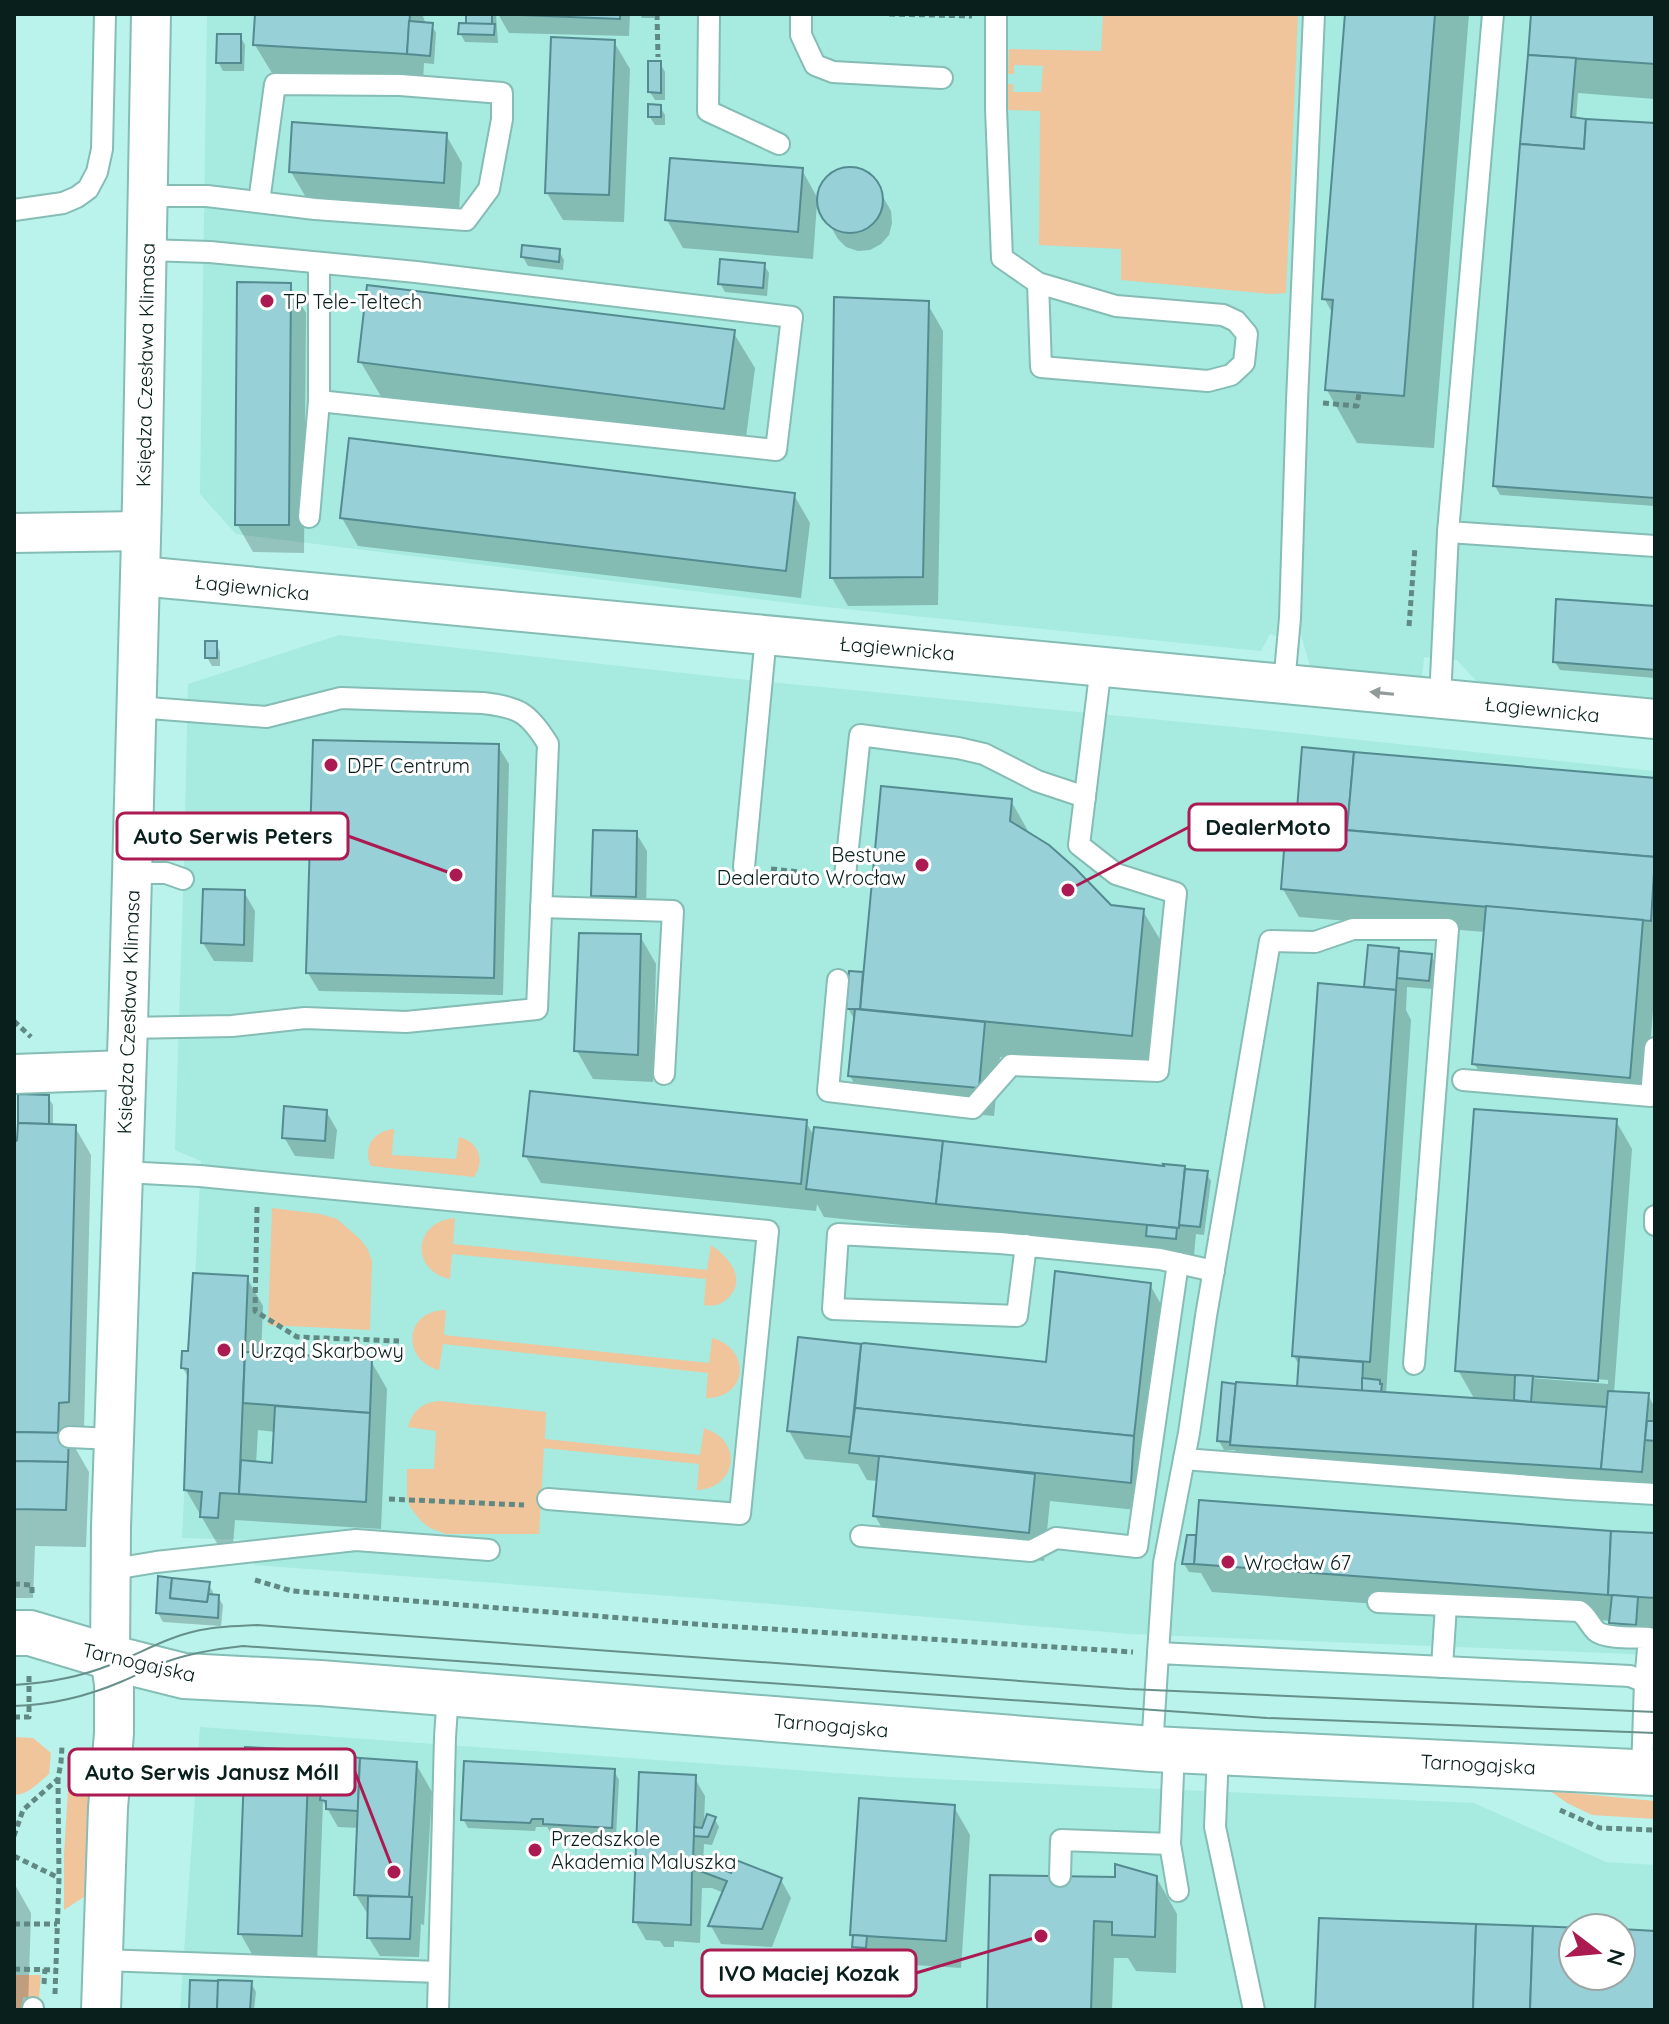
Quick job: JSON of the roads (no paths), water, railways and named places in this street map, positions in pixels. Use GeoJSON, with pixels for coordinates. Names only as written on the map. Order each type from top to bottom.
{"type":"FeatureCollection","features":[{"type":"Feature","properties":{"kind":"street","name":"Księdza Czesława Klimasa"},"geometry":{"type":"LineString","coordinates":[[101,2010],[108,1808],[114,1733],[110,1566],[140,576],[151,14]]}},
{"type":"Feature","properties":{"kind":"street"},"geometry":{"type":"LineString","coordinates":[[14,533],[141,531]]}},
{"type":"Feature","properties":{"kind":"street","name":"Łagiewnicka"},"geometry":{"type":"LineString","coordinates":[[140,576],[1655,719]]}},
{"type":"Feature","properties":{"kind":"street"},"geometry":{"type":"LineString","coordinates":[[14,1074],[126,1070]]}},
{"type":"Feature","properties":{"kind":"street","name":"Tarnogajska"},"geometry":{"type":"LineString","coordinates":[[14,1633],[30,1633],[184,1676],[320,1683],[1163,1750],[1649,1773]]}},
{"type":"Feature","properties":{"kind":"lane"},"geometry":{"type":"LineString","coordinates":[[14,210],[63,203],[77,197],[88,189],[97,172],[102,149],[105,14]]}},
{"type":"Feature","properties":{"kind":"lane"},"geometry":{"type":"LineString","coordinates":[[709,14],[708,111],[779,144]]}},
{"type":"Feature","properties":{"kind":"lane"},"geometry":{"type":"LineString","coordinates":[[801,14],[801,35],[815,65],[833,72],[942,78]]}},
{"type":"Feature","properties":{"kind":"lane"},"geometry":{"type":"LineString","coordinates":[[1284,684],[1290,618],[1314,14]]}},
{"type":"Feature","properties":{"kind":"lane"},"geometry":{"type":"LineString","coordinates":[[1440,699],[1448,532],[1493,14]]}},
{"type":"Feature","properties":{"kind":"lane"},"geometry":{"type":"LineString","coordinates":[[996,15],[1002,258],[1038,283],[1116,306],[1223,315],[1236,321],[1247,334],[1244,363],[1231,375],[1208,381],[1041,367],[1038,283]]}},
{"type":"Feature","properties":{"kind":"lane"},"geometry":{"type":"LineString","coordinates":[[149,196],[207,196],[315,209],[466,220],[489,189],[502,119],[502,93],[400,85],[275,84],[259,202]]}},
{"type":"Feature","properties":{"kind":"lane"},"geometry":{"type":"LineString","coordinates":[[146,250],[210,252],[416,272],[792,317],[776,450],[319,401]]}},
{"type":"Feature","properties":{"kind":"lane"},"geometry":{"type":"LineString","coordinates":[[309,517],[319,401],[319,263]]}},
{"type":"Feature","properties":{"kind":"lane"},"geometry":{"type":"LineString","coordinates":[[1448,532],[1655,546]]}},
{"type":"Feature","properties":{"kind":"lane"},"geometry":{"type":"LineString","coordinates":[[744,867],[766,636]]}},
{"type":"Feature","properties":{"kind":"lane"},"geometry":{"type":"LineString","coordinates":[[838,980],[828,1091],[973,1108],[1011,1065],[1158,1071],[1176,893],[1116,874],[1079,845],[1101,666]]}},
{"type":"Feature","properties":{"kind":"lane"},"geometry":{"type":"LineString","coordinates":[[128,1028],[232,1026],[305,1018],[406,1022],[537,1009],[548,744],[537,725],[520,711],[483,703],[341,698],[266,717],[136,707]]}},
{"type":"Feature","properties":{"kind":"lane"},"geometry":{"type":"LineString","coordinates":[[845,876],[860,735],[984,754],[1037,781],[1085,797]]}},
{"type":"Feature","properties":{"kind":"lane"},"geometry":{"type":"LineString","coordinates":[[132,873],[166,873],[183,879]]}},
{"type":"Feature","properties":{"kind":"lane"},"geometry":{"type":"LineString","coordinates":[[541,907],[673,911],[664,1074]]}},
{"type":"Feature","properties":{"kind":"lane"},"geometry":{"type":"LineString","coordinates":[[1178,1891],[1170,1844],[1158,1653],[1164,1563],[1270,941],[1315,942],[1353,929],[1448,929],[1414,1364]]}},
{"type":"Feature","properties":{"kind":"lane"},"geometry":{"type":"LineString","coordinates":[[1463,1080],[1651,1096],[1655,1048]]}},
{"type":"Feature","properties":{"kind":"lane"},"geometry":{"type":"LineString","coordinates":[[123,1172],[200,1176],[768,1231],[740,1514],[548,1499]]}},
{"type":"Feature","properties":{"kind":"lane"},"geometry":{"type":"LineString","coordinates":[[1655,1216],[1655,1225]]}},
{"type":"Feature","properties":{"kind":"lane"},"geometry":{"type":"LineString","coordinates":[[1026,1245],[1017,1316],[833,1309],[838,1234],[1026,1245],[1160,1259],[1214,1271]]}},
{"type":"Feature","properties":{"kind":"lane"},"geometry":{"type":"LineString","coordinates":[[861,1536],[1031,1551],[1056,1538],[1137,1547],[1178,1263]]}},
{"type":"Feature","properties":{"kind":"lane"},"geometry":{"type":"LineString","coordinates":[[69,1437],[114,1439]]}},
{"type":"Feature","properties":{"kind":"lane"},"geometry":{"type":"LineString","coordinates":[[1184,1459],[1655,1494]]}},
{"type":"Feature","properties":{"kind":"lane"},"geometry":{"type":"LineString","coordinates":[[110,1566],[126,1567],[356,1540],[489,1550]]}},
{"type":"Feature","properties":{"kind":"lane"},"geometry":{"type":"LineString","coordinates":[[1378,1602],[1579,1611],[1602,1635],[1649,1638],[1645,1682],[1649,1773]]}},
{"type":"Feature","properties":{"kind":"lane"},"geometry":{"type":"LineString","coordinates":[[1442,1667],[1446,1605]]}},
{"type":"Feature","properties":{"kind":"lane"},"geometry":{"type":"LineString","coordinates":[[1158,1653],[1630,1676],[1645,1682]]}},
{"type":"Feature","properties":{"kind":"lane"},"geometry":{"type":"LineString","coordinates":[[438,2010],[448,1693]]}},
{"type":"Feature","properties":{"kind":"lane"},"geometry":{"type":"LineString","coordinates":[[1218,1752],[1215,1827],[1254,2010]]}},
{"type":"Feature","properties":{"kind":"lane"},"geometry":{"type":"LineString","coordinates":[[1060,1876],[1061,1840],[1170,1844]]}},
{"type":"Feature","properties":{"kind":"lane"},"geometry":{"type":"LineString","coordinates":[[103,1960],[439,1972]]}},
{"type":"Feature","properties":{"kind":"tram line"},"geometry":{"type":"LineString","coordinates":[[14,1685],[87,1673],[196,1631],[257,1625],[1129,1689],[1655,1712]]}},
{"type":"Feature","properties":{"kind":"tram line"},"geometry":{"type":"LineString","coordinates":[[14,1706],[56,1702],[83,1695],[173,1660],[243,1646],[1267,1718],[1655,1733]]}},
{"type":"Feature","properties":{"kind":"place","name":"TP Tele-Teltech"},"geometry":{"type":"Point","coordinates":[267,301]}},
{"type":"Feature","properties":{"kind":"place","name":"DPF Centrum"},"geometry":{"type":"Point","coordinates":[331,765]}},
{"type":"Feature","properties":{"kind":"place","name":"Bestune Dealerauto Wrocław"},"geometry":{"type":"Point","coordinates":[922,865]}},
{"type":"Feature","properties":{"kind":"place","name":"Auto Serwis Peters"},"geometry":{"type":"Point","coordinates":[456,875]}},
{"type":"Feature","properties":{"kind":"place","name":"DealerMoto"},"geometry":{"type":"Point","coordinates":[1068,890]}},
{"type":"Feature","properties":{"kind":"place","name":"I Urząd Skarbowy"},"geometry":{"type":"Point","coordinates":[224,1350]}},
{"type":"Feature","properties":{"kind":"place","name":"Wrocław 67"},"geometry":{"type":"Point","coordinates":[1228,1562]}},
{"type":"Feature","properties":{"kind":"place","name":"Przedszkole Akademia Maluszka"},"geometry":{"type":"Point","coordinates":[535,1850]}},
{"type":"Feature","properties":{"kind":"place","name":"Auto Serwis Janusz Móll"},"geometry":{"type":"Point","coordinates":[394,1872]}},
{"type":"Feature","properties":{"kind":"place","name":"IVO Maciej Kozak"},"geometry":{"type":"Point","coordinates":[1041,1936]}}]}
